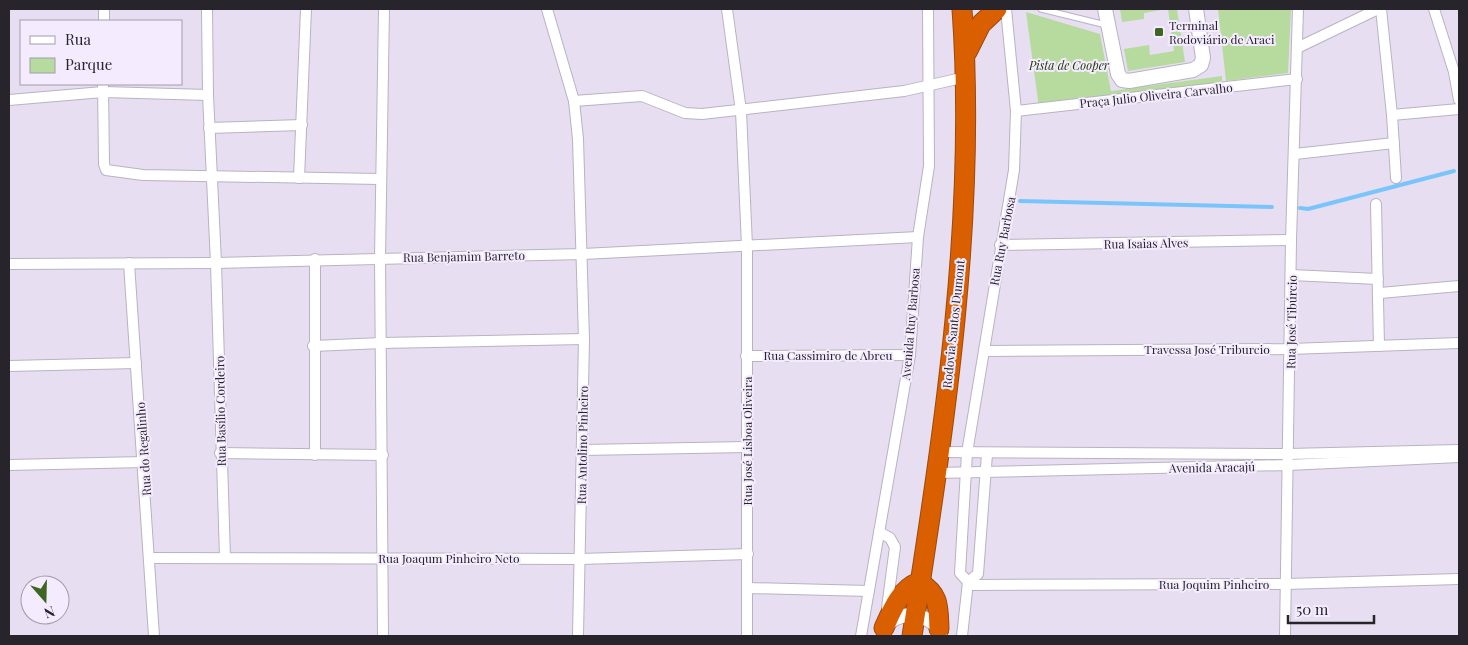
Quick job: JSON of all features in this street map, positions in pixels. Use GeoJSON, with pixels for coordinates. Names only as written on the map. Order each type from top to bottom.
{"type":"FeatureCollection","features":[{"type":"Feature","properties":{"kind":"highway","name":"Rodovia Santos Dumont"},"geometry":{"type":"LineString","coordinates":[[912,636],[939,452],[964,233],[966,77],[962,9]]}},
{"type":"Feature","properties":{"kind":"highway"},"geometry":{"type":"LineString","coordinates":[[965,55],[976,31],[987,17],[997,9]]}},
{"type":"Feature","properties":{"kind":"highway"},"geometry":{"type":"LineString","coordinates":[[883,632],[899,598],[913,584],[919,582],[932,590],[936,597],[940,633]]}},
{"type":"Feature","properties":{"kind":"street","name":"Rua Basílio Cordeiro"},"geometry":{"type":"LineString","coordinates":[[207,9],[210,176],[216,263],[220,453],[225,558]]}},
{"type":"Feature","properties":{"kind":"street"},"geometry":{"type":"LineString","coordinates":[[299,178],[306,9]]}},
{"type":"Feature","properties":{"kind":"street"},"geometry":{"type":"LineString","coordinates":[[383,636],[380,179],[384,9]]}},
{"type":"Feature","properties":{"kind":"street","name":"Rua Antolino Pinheiro"},"geometry":{"type":"LineString","coordinates":[[547,9],[574,101],[583,254],[584,339],[578,636]]}},
{"type":"Feature","properties":{"kind":"street","name":"Rua José Lisboa Oliveira"},"geometry":{"type":"LineString","coordinates":[[728,9],[741,110],[747,246],[747,636]]}},
{"type":"Feature","properties":{"kind":"street","name":"Avenida Ruy Barbosa"},"geometry":{"type":"LineString","coordinates":[[861,636],[910,355],[918,236],[929,166],[928,9]]}},
{"type":"Feature","properties":{"kind":"street","name":"Rua Ruy Barbosa"},"geometry":{"type":"LineString","coordinates":[[968,584],[960,574],[967,453],[1000,244],[1012,185],[1016,111],[1006,9]]}},
{"type":"Feature","properties":{"kind":"street","name":"Praça Julio Oliveira Carvalho"},"geometry":{"type":"LineString","coordinates":[[1105,9],[1118,74],[1122,80],[1129,81],[1193,70],[1201,65],[1203,58],[1196,9]]}},
{"type":"Feature","properties":{"kind":"street","name":"Rua José Tibúrcio"},"geometry":{"type":"LineString","coordinates":[[1285,636],[1291,240],[1298,9]]}},
{"type":"Feature","properties":{"kind":"street"},"geometry":{"type":"LineString","coordinates":[[1298,48],[1379,9],[1392,115],[1396,178]]}},
{"type":"Feature","properties":{"kind":"street"},"geometry":{"type":"LineString","coordinates":[[1434,9],[1454,72],[1459,100]]}},
{"type":"Feature","properties":{"kind":"street"},"geometry":{"type":"LineString","coordinates":[[574,101],[637,95],[693,114],[904,91],[966,77]]}},
{"type":"Feature","properties":{"kind":"street","name":"Praça Julio Oliveira Carvalho"},"geometry":{"type":"LineString","coordinates":[[1016,111],[1297,79]]}},
{"type":"Feature","properties":{"kind":"street"},"geometry":{"type":"LineString","coordinates":[[9,100],[103,88],[208,95]]}},
{"type":"Feature","properties":{"kind":"street"},"geometry":{"type":"LineString","coordinates":[[103,88],[104,164],[106,170],[143,175],[380,179]]}},
{"type":"Feature","properties":{"kind":"street"},"geometry":{"type":"LineString","coordinates":[[1392,115],[1459,109]]}},
{"type":"Feature","properties":{"kind":"street"},"geometry":{"type":"LineString","coordinates":[[209,128],[302,125]]}},
{"type":"Feature","properties":{"kind":"street"},"geometry":{"type":"LineString","coordinates":[[1295,154],[1394,143]]}},
{"type":"Feature","properties":{"kind":"street"},"geometry":{"type":"LineString","coordinates":[[1376,204],[1380,346]]}},
{"type":"Feature","properties":{"kind":"street","name":"Rua Benjamim Barreto"},"geometry":{"type":"LineString","coordinates":[[9,264],[216,263],[315,259],[583,254],[918,236]]}},
{"type":"Feature","properties":{"kind":"street","name":"Rua Isaias Alves"},"geometry":{"type":"LineString","coordinates":[[1000,244],[1291,240]]}},
{"type":"Feature","properties":{"kind":"street"},"geometry":{"type":"LineString","coordinates":[[314,455],[315,259]]}},
{"type":"Feature","properties":{"kind":"street","name":"Rua do Regalinho"},"geometry":{"type":"LineString","coordinates":[[129,263],[144,462],[154,636]]}},
{"type":"Feature","properties":{"kind":"street"},"geometry":{"type":"LineString","coordinates":[[1291,275],[1378,279]]}},
{"type":"Feature","properties":{"kind":"street"},"geometry":{"type":"LineString","coordinates":[[1380,293],[1459,286]]}},
{"type":"Feature","properties":{"kind":"street"},"geometry":{"type":"LineString","coordinates":[[314,346],[382,342],[584,339]]}},
{"type":"Feature","properties":{"kind":"street","name":"Travessa José Triburcio"},"geometry":{"type":"LineString","coordinates":[[984,351],[1290,349],[1459,343]]}},
{"type":"Feature","properties":{"kind":"street","name":"Rua Cassimiro de Abreu"},"geometry":{"type":"LineString","coordinates":[[746,356],[910,355]]}},
{"type":"Feature","properties":{"kind":"street"},"geometry":{"type":"LineString","coordinates":[[9,366],[136,364]]}},
{"type":"Feature","properties":{"kind":"street"},"geometry":{"type":"LineString","coordinates":[[582,450],[748,447]]}},
{"type":"Feature","properties":{"kind":"street","name":"Avenida Aracajú"},"geometry":{"type":"LineString","coordinates":[[939,452],[987,454],[1288,454],[1459,450]]}},
{"type":"Feature","properties":{"kind":"street"},"geometry":{"type":"LineString","coordinates":[[220,453],[383,455]]}},
{"type":"Feature","properties":{"kind":"street"},"geometry":{"type":"LineString","coordinates":[[962,636],[968,584],[978,574],[987,454]]}},
{"type":"Feature","properties":{"kind":"street","name":"Avenida Aracajú"},"geometry":{"type":"LineString","coordinates":[[936,473],[1288,465],[1459,457]]}},
{"type":"Feature","properties":{"kind":"street"},"geometry":{"type":"LineString","coordinates":[[9,465],[144,462]]}},
{"type":"Feature","properties":{"kind":"street"},"geometry":{"type":"LineString","coordinates":[[879,532],[890,538],[895,547],[883,632]]}},
{"type":"Feature","properties":{"kind":"street","name":"Rua Joaqum Pinheiro Neto"},"geometry":{"type":"LineString","coordinates":[[150,558],[383,557],[580,559],[748,554]]}},
{"type":"Feature","properties":{"kind":"street","name":"Rua Joquim Pinheiro"},"geometry":{"type":"LineString","coordinates":[[968,584],[1286,584],[1459,579]]}},
{"type":"Feature","properties":{"kind":"street"},"geometry":{"type":"LineString","coordinates":[[747,588],[869,591]]}},
{"type":"Feature","properties":{"kind":"street"},"geometry":{"type":"LineString","coordinates":[[883,632],[897,618],[915,617],[928,619],[940,633]]}},
{"type":"Feature","properties":{"kind":"lane"},"geometry":{"type":"LineString","coordinates":[[1041,9],[1109,25]]}},
{"type":"Feature","properties":{"kind":"green space"},"geometry":{"type":"Polygon","coordinates":[[[1120,9],[1167,9],[1144,13],[1144,19],[1122,22],[1120,9]]]}},
{"type":"Feature","properties":{"kind":"green space"},"geometry":{"type":"Polygon","coordinates":[[[1168,9],[1177,9],[1185,62],[1128,71],[1124,49],[1149,45],[1150,55],[1174,51],[1168,9]]]}},
{"type":"Feature","properties":{"kind":"green space"},"geometry":{"type":"Polygon","coordinates":[[[1218,9],[1291,9],[1288,73],[1226,81],[1218,9]]]}},
{"type":"Feature","properties":{"kind":"green space","name":"Pista de Cooper"},"geometry":{"type":"Polygon","coordinates":[[[1026,12],[1100,34],[1111,91],[1222,76],[1222,82],[1039,108],[1026,12]]]}},
{"type":"Feature","properties":{"kind":"waterway"},"geometry":{"type":"LineString","coordinates":[[1300,208],[1308,209],[1454,171]]}},
{"type":"Feature","properties":{"kind":"waterway"},"geometry":{"type":"LineString","coordinates":[[1020,201],[1272,207]]}},
{"type":"Feature","properties":{"kind":"place","name":"Terminal Rodoviário de Araci"},"geometry":{"type":"Point","coordinates":[1159,32]}}]}
